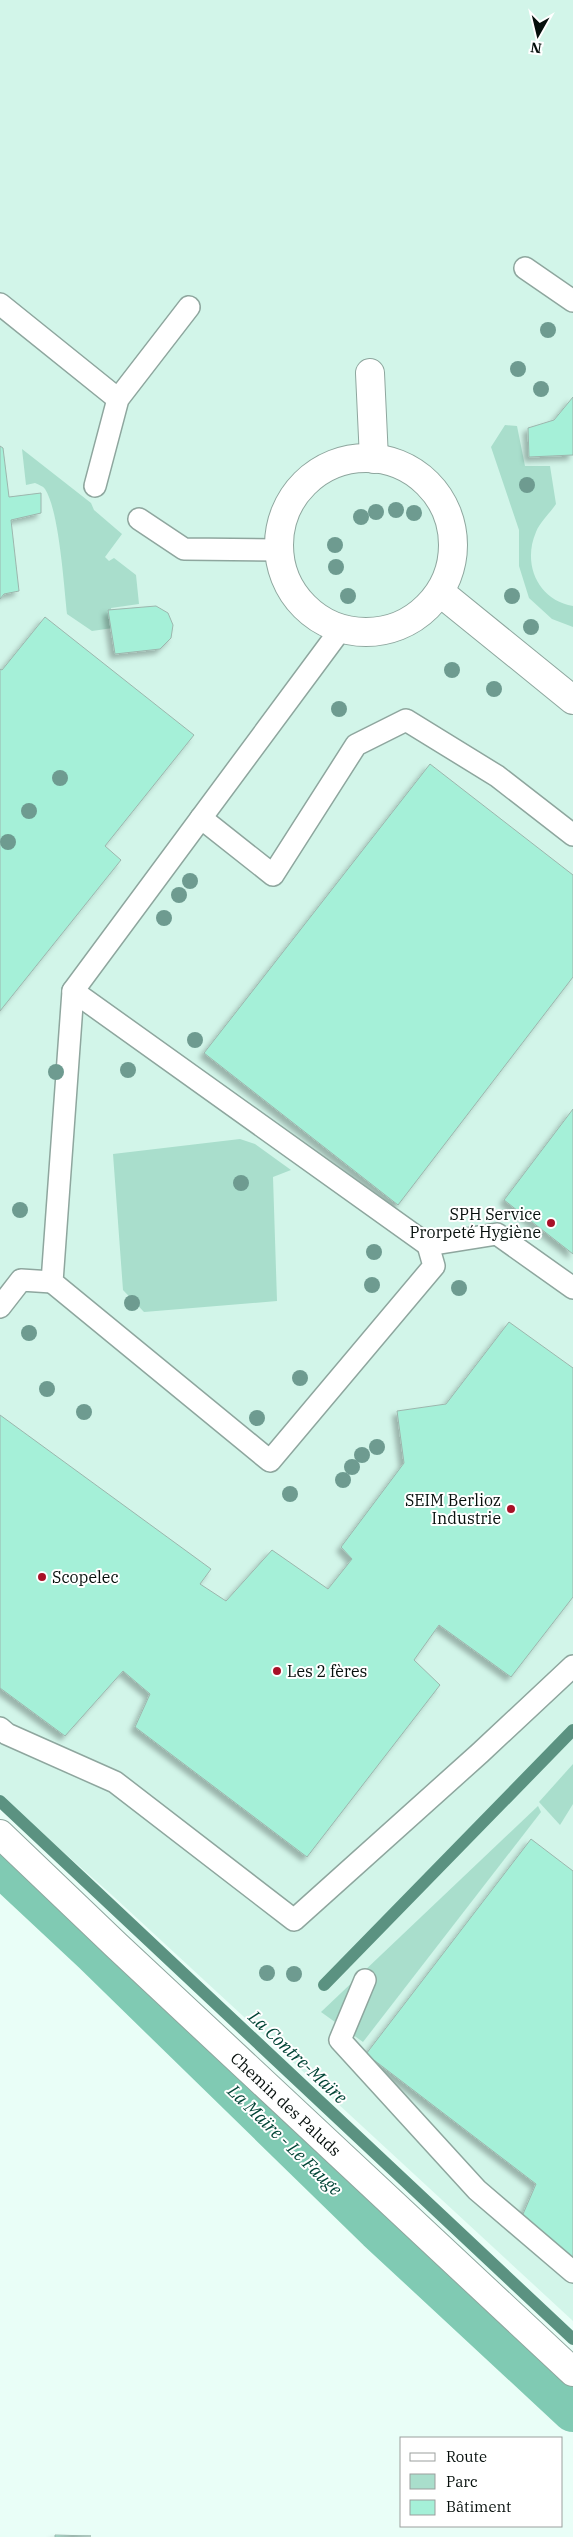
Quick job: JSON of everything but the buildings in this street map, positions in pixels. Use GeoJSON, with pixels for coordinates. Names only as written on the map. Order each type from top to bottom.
{"type":"FeatureCollection","features":[{"type":"Feature","properties":{"kind":"street"},"geometry":{"type":"LineString","coordinates":[[370,373],[374,459]]}},
{"type":"Feature","properties":{"kind":"street"},"geometry":{"type":"LineString","coordinates":[[344,459],[374,459],[389,459],[417,472],[432,486],[449,512],[455,554],[441,593],[420,616],[381,632],[354,632],[324,623],[300,604],[285,580],[278,550],[284,512],[300,486],[316,472],[344,459]]}},
{"type":"Feature","properties":{"kind":"street"},"geometry":{"type":"LineString","coordinates":[[441,593],[573,700]]}},
{"type":"Feature","properties":{"kind":"street","name":"Chemin des Paluds"},"geometry":{"type":"LineString","coordinates":[[0,1834],[116,1945],[573,2372]]}},
{"type":"Feature","properties":{"kind":"lane"},"geometry":{"type":"LineString","coordinates":[[526,268],[573,301]]}},
{"type":"Feature","properties":{"kind":"lane"},"geometry":{"type":"LineString","coordinates":[[0,304],[118,399]]}},
{"type":"Feature","properties":{"kind":"lane"},"geometry":{"type":"LineString","coordinates":[[95,486],[118,399],[189,307]]}},
{"type":"Feature","properties":{"kind":"lane"},"geometry":{"type":"LineString","coordinates":[[139,519],[184,549],[278,550]]}},
{"type":"Feature","properties":{"kind":"lane"},"geometry":{"type":"LineString","coordinates":[[52,1282],[73,991],[341,629]]}},
{"type":"Feature","properties":{"kind":"lane"},"geometry":{"type":"LineString","coordinates":[[201,818],[272,875],[356,745],[406,720],[496,776],[573,835]]}},
{"type":"Feature","properties":{"kind":"lane"},"geometry":{"type":"LineString","coordinates":[[0,1307],[21,1280],[52,1282],[270,1461],[434,1266],[428,1244],[73,991]]}},
{"type":"Feature","properties":{"kind":"lane"},"geometry":{"type":"LineString","coordinates":[[428,1244],[496,1234],[573,1288]]}},
{"type":"Feature","properties":{"kind":"lane"},"geometry":{"type":"LineString","coordinates":[[0,1728],[7,1734],[115,1782],[294,1920],[480,1754],[573,1666]]}},
{"type":"Feature","properties":{"kind":"lane"},"geometry":{"type":"LineString","coordinates":[[365,1980],[340,2040],[477,2190],[573,2272]]}},
{"type":"Feature","properties":{"kind":"shaded area"},"geometry":{"type":"Polygon","coordinates":[[[0,0],[573,0],[573,2321],[113,1896],[0,1796],[0,0]]]}},
{"type":"Feature","properties":{"kind":"green space"},"geometry":{"type":"Polygon","coordinates":[[[505,425],[517,426],[525,466],[550,466],[556,504],[536,532],[532,544],[532,568],[536,579],[550,596],[573,606],[573,627],[552,619],[529,598],[519,566],[519,530],[491,447],[505,425]]]}},
{"type":"Feature","properties":{"kind":"green space"},"geometry":{"type":"Polygon","coordinates":[[[22,449],[91,503],[94,510],[122,534],[105,557],[109,561],[114,558],[136,575],[139,604],[111,608],[113,628],[92,631],[67,614],[54,513],[44,488],[35,483],[26,485],[22,449]]]}},
{"type":"Feature","properties":{"kind":"green space"},"geometry":{"type":"Polygon","coordinates":[[[240,1139],[255,1144],[291,1170],[273,1177],[277,1301],[144,1312],[123,1290],[113,1154],[240,1139]]]}},
{"type":"Feature","properties":{"kind":"green space"},"geometry":{"type":"Polygon","coordinates":[[[573,1764],[573,1804],[560,1825],[539,1802],[573,1764]]]}},
{"type":"Feature","properties":{"kind":"green space"},"geometry":{"type":"Polygon","coordinates":[[[538,1806],[541,1812],[363,2042],[321,2012],[538,1806]]]}},
{"type":"Feature","properties":{"kind":"waterway"},"geometry":{"type":"LineString","coordinates":[[324,1985],[573,1730]]}},
{"type":"Feature","properties":{"kind":"waterway","name":"La Contre-Maïre"},"geometry":{"type":"LineString","coordinates":[[0,1801],[573,2339]]}},
{"type":"Feature","properties":{"kind":"waterway","name":"La Maïre - Le Fauge"},"geometry":{"type":"LineString","coordinates":[[0,1865],[93,1952],[378,2230],[573,2411]]}},
{"type":"Feature","properties":{"kind":"place","name":"SPH Service Prorpeté Hygiène"},"geometry":{"type":"Point","coordinates":[551,1223]}},
{"type":"Feature","properties":{"kind":"place","name":"SEIM Berlioz Industrie"},"geometry":{"type":"Point","coordinates":[511,1509]}},
{"type":"Feature","properties":{"kind":"place","name":"Scopelec"},"geometry":{"type":"Point","coordinates":[42,1577]}},
{"type":"Feature","properties":{"kind":"place","name":"Les 2 fères"},"geometry":{"type":"Point","coordinates":[277,1671]}}]}
